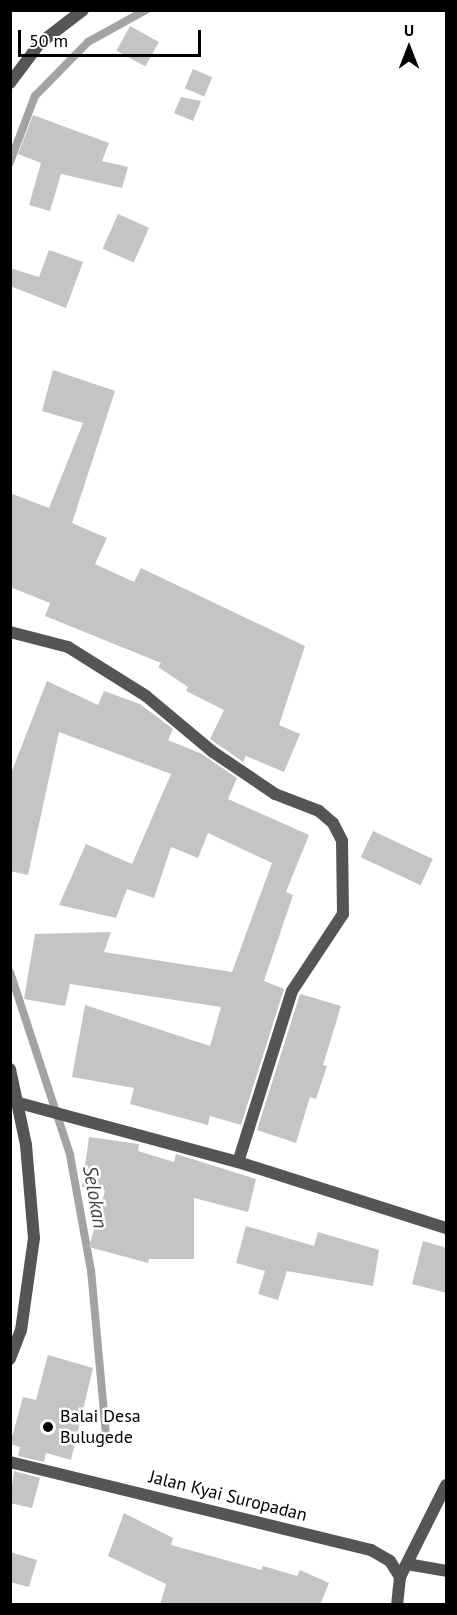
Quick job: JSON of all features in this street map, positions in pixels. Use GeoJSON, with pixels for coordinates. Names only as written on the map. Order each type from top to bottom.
{"type":"FeatureCollection","features":[{"type":"Feature","properties":{"kind":"street"},"geometry":{"type":"LineString","coordinates":[[10,82],[40,43],[83,10]]}},
{"type":"Feature","properties":{"kind":"street"},"geometry":{"type":"LineString","coordinates":[[10,632],[68,647],[146,696],[222,758],[275,794],[319,811],[333,823],[342,842],[343,914],[292,991],[238,1162]]}},
{"type":"Feature","properties":{"kind":"street"},"geometry":{"type":"LineString","coordinates":[[10,1359],[21,1330],[34,1238],[19,1103],[12,1078]]}},
{"type":"Feature","properties":{"kind":"street"},"geometry":{"type":"LineString","coordinates":[[19,1103],[238,1162],[447,1228]]}},
{"type":"Feature","properties":{"kind":"street","name":"Jalan Kyai Suropadan"},"geometry":{"type":"LineString","coordinates":[[10,1462],[371,1550],[390,1561],[400,1577]]}},
{"type":"Feature","properties":{"kind":"street"},"geometry":{"type":"LineString","coordinates":[[396,1605],[400,1577],[447,1485]]}},
{"type":"Feature","properties":{"kind":"street"},"geometry":{"type":"LineString","coordinates":[[407,1564],[447,1571]]}},
{"type":"Feature","properties":{"kind":"building"},"geometry":{"type":"Polygon","coordinates":[[[130,26],[159,42],[145,66],[116,50],[130,26]]]}},
{"type":"Feature","properties":{"kind":"building"},"geometry":{"type":"Polygon","coordinates":[[[193,69],[212,77],[204,97],[185,88],[193,69]]]}},
{"type":"Feature","properties":{"kind":"building"},"geometry":{"type":"Polygon","coordinates":[[[181,97],[201,101],[193,121],[174,113],[181,97]]]}},
{"type":"Feature","properties":{"kind":"building"},"geometry":{"type":"Polygon","coordinates":[[[33,115],[109,143],[102,161],[128,167],[122,188],[61,174],[50,211],[29,205],[41,163],[18,154],[33,115]]]}},
{"type":"Feature","properties":{"kind":"building"},"geometry":{"type":"Polygon","coordinates":[[[118,214],[149,228],[134,263],[103,249],[118,214]]]}},
{"type":"Feature","properties":{"kind":"building"},"geometry":{"type":"Polygon","coordinates":[[[49,250],[83,262],[66,308],[10,286],[10,268],[39,277],[49,250]]]}},
{"type":"Feature","properties":{"kind":"building"},"geometry":{"type":"Polygon","coordinates":[[[53,370],[115,391],[72,523],[107,538],[95,564],[134,582],[141,568],[305,646],[279,725],[300,734],[284,772],[246,756],[243,762],[210,739],[224,710],[186,691],[188,687],[158,667],[161,663],[45,616],[50,603],[10,587],[10,493],[49,508],[83,423],[42,411],[53,370]]]}},
{"type":"Feature","properties":{"kind":"building"},"geometry":{"type":"Polygon","coordinates":[[[47,681],[98,705],[104,691],[140,704],[173,729],[168,740],[202,754],[237,778],[228,799],[309,835],[286,892],[293,895],[264,981],[284,989],[241,1125],[210,1116],[208,1125],[130,1104],[134,1088],[72,1077],[85,1005],[210,1046],[221,1007],[70,984],[65,1006],[24,999],[35,934],[111,932],[104,952],[232,972],[272,863],[208,833],[198,858],[171,847],[154,898],[127,889],[116,918],[59,905],[86,844],[132,864],[171,774],[59,732],[28,875],[10,871],[10,776],[47,681]]]}},
{"type":"Feature","properties":{"kind":"building"},"geometry":{"type":"Polygon","coordinates":[[[373,831],[433,859],[421,885],[361,857],[373,831]]]}},
{"type":"Feature","properties":{"kind":"building"},"geometry":{"type":"Polygon","coordinates":[[[300,994],[341,1006],[323,1065],[327,1066],[316,1099],[310,1097],[296,1143],[257,1130],[300,994]]]}},
{"type":"Feature","properties":{"kind":"building"},"geometry":{"type":"Polygon","coordinates":[[[89,1137],[139,1144],[138,1151],[174,1162],[176,1154],[256,1179],[248,1212],[194,1198],[194,1259],[149,1259],[148,1263],[89,1247],[105,1191],[82,1187],[89,1137]]]}},
{"type":"Feature","properties":{"kind":"building"},"geometry":{"type":"Polygon","coordinates":[[[246,1226],[314,1246],[318,1232],[379,1250],[373,1286],[287,1271],[278,1300],[258,1294],[265,1271],[236,1263],[246,1226]]]}},
{"type":"Feature","properties":{"kind":"building"},"geometry":{"type":"Polygon","coordinates":[[[423,1241],[447,1248],[447,1293],[412,1284],[423,1241]]]}},
{"type":"Feature","properties":{"kind":"building"},"geometry":{"type":"Polygon","coordinates":[[[48,1355],[93,1368],[71,1460],[46,1453],[44,1462],[18,1456],[20,1447],[10,1444],[23,1397],[36,1400],[48,1355]]]}},
{"type":"Feature","properties":{"kind":"building"},"geometry":{"type":"Polygon","coordinates":[[[14,1471],[40,1478],[32,1508],[10,1503],[14,1471]]]}},
{"type":"Feature","properties":{"kind":"building"},"geometry":{"type":"Polygon","coordinates":[[[124,1513],[173,1538],[171,1545],[261,1570],[263,1566],[297,1576],[300,1570],[329,1583],[320,1605],[160,1605],[166,1584],[108,1556],[124,1513]]]}},
{"type":"Feature","properties":{"kind":"building"},"geometry":{"type":"Polygon","coordinates":[[[10,1552],[37,1560],[29,1587],[10,1582],[10,1552]]]}},
{"type":"Feature","properties":{"kind":"waterway","name":"Selokan"},"geometry":{"type":"LineString","coordinates":[[10,162],[35,96],[88,42],[146,10]]}},
{"type":"Feature","properties":{"kind":"waterway","name":"Selokan"},"geometry":{"type":"LineString","coordinates":[[10,972],[70,1155],[91,1270],[106,1435]]}},
{"type":"Feature","properties":{"kind":"place","name":"Balai Desa Bulugede"},"geometry":{"type":"Point","coordinates":[48,1427]}}]}
